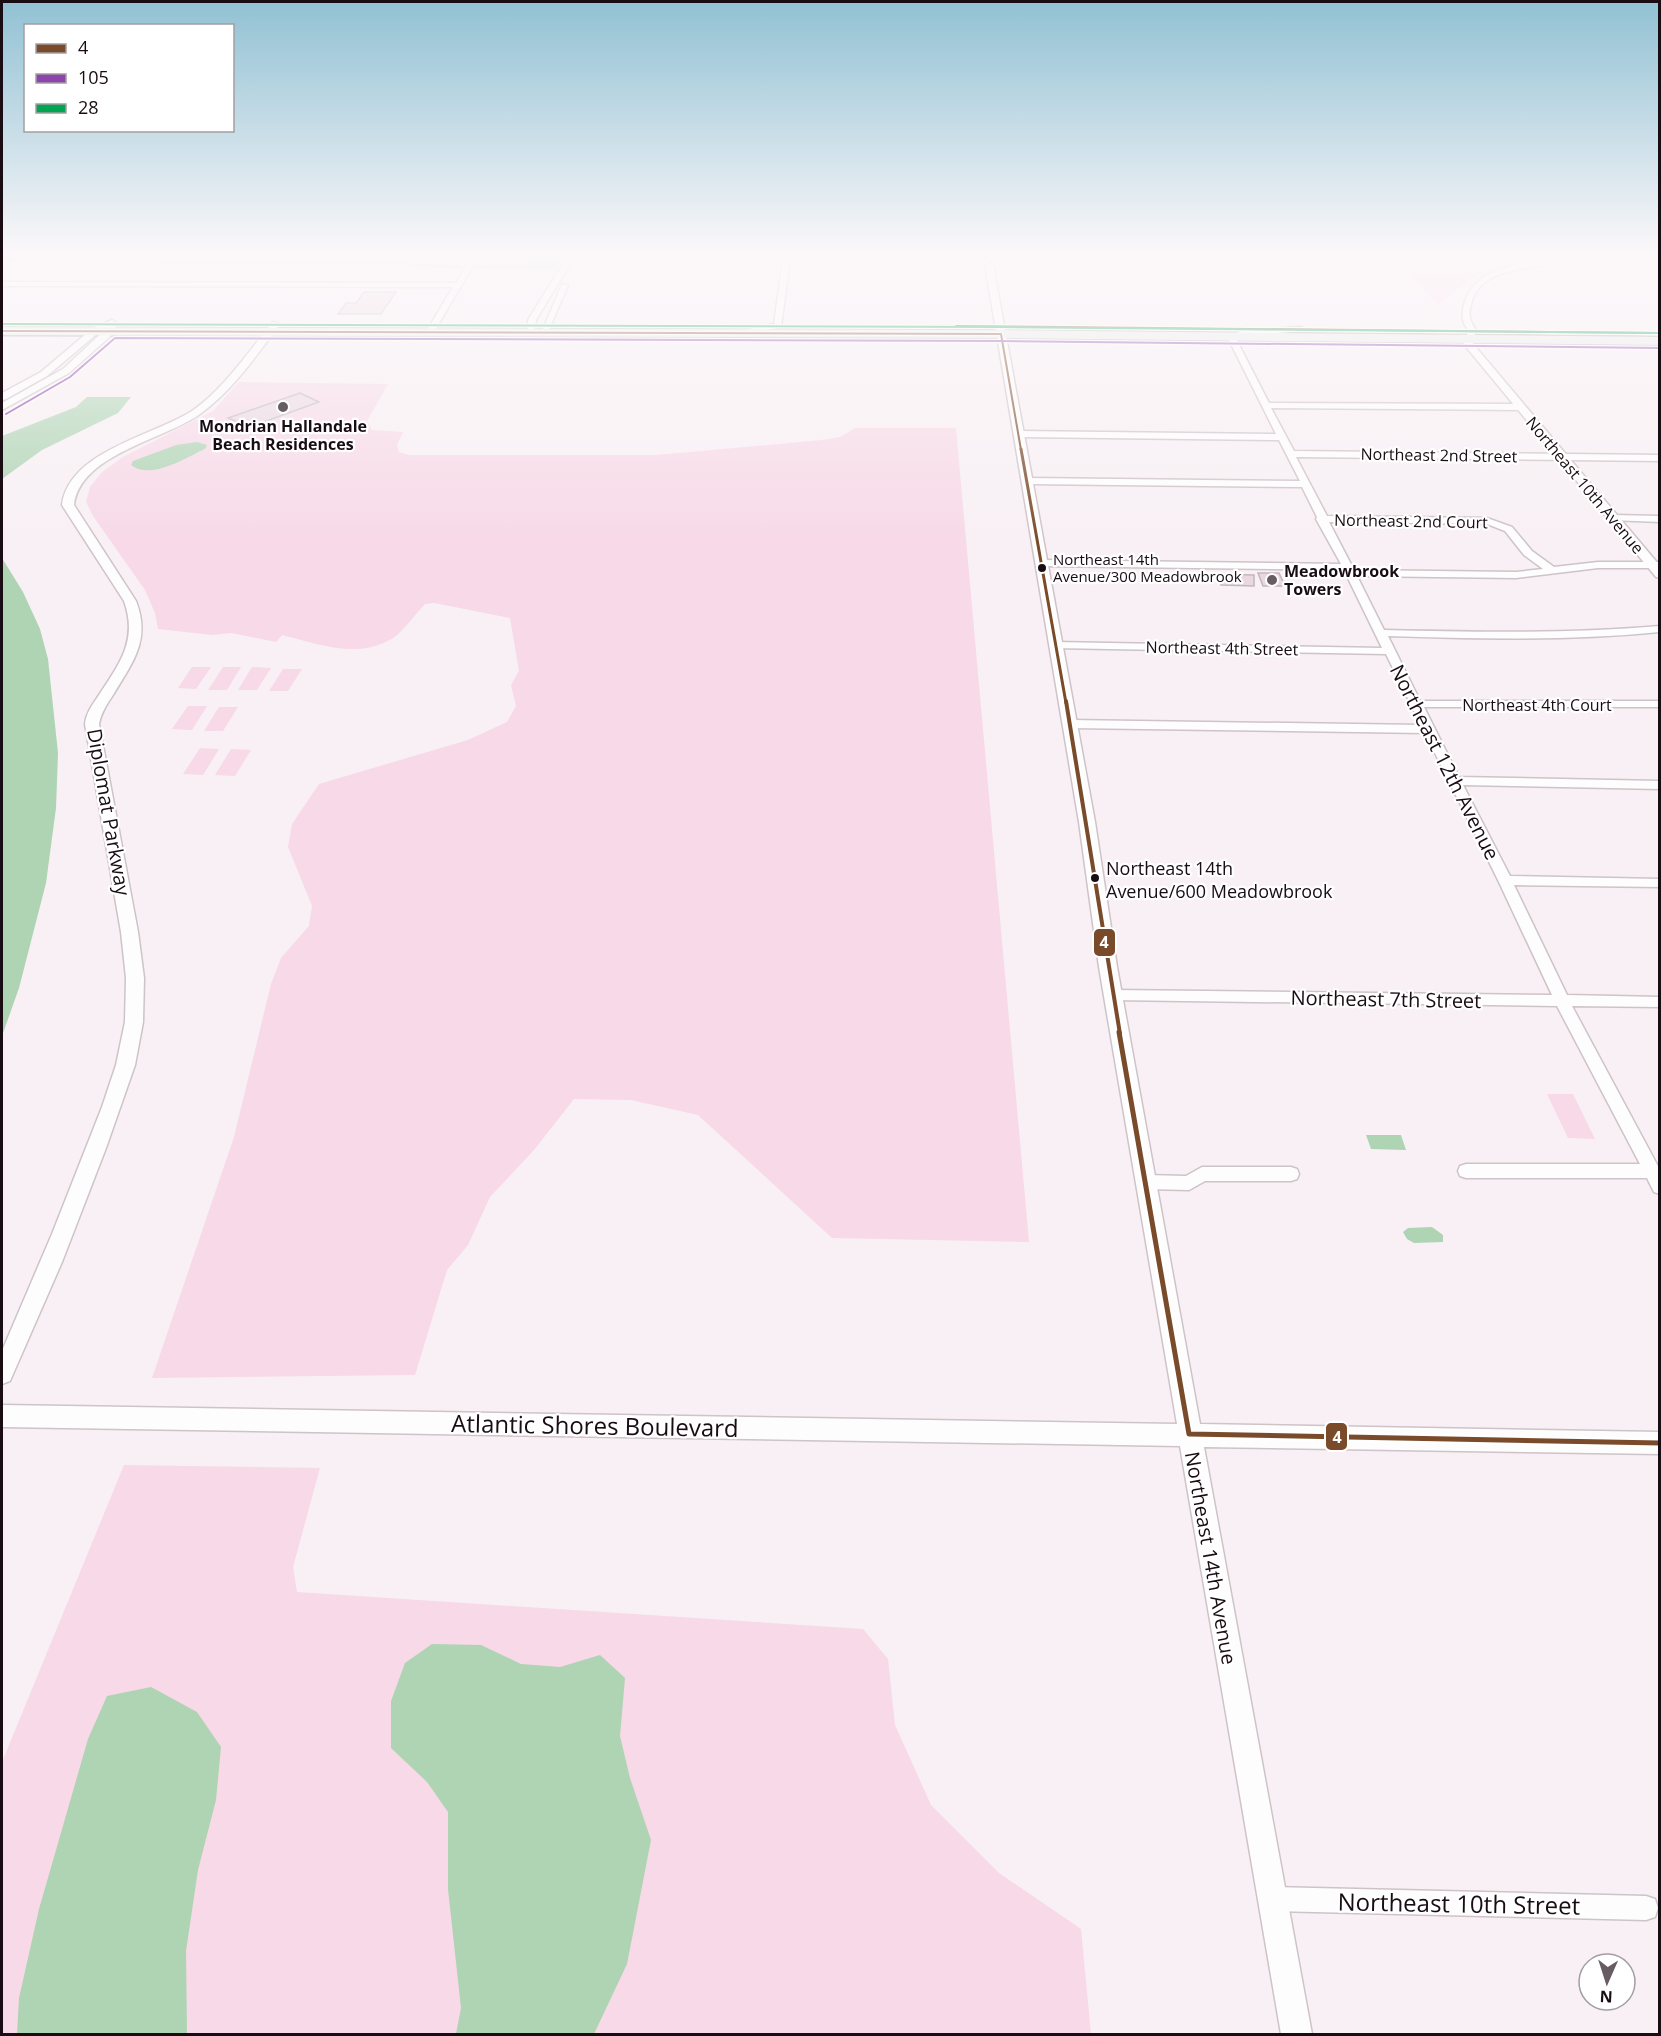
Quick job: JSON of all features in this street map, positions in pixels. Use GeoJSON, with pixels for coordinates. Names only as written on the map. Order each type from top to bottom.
{"type":"FeatureCollection","features":[{"type":"Feature","properties":{"kind":"street"},"geometry":{"type":"LineString","coordinates":[[2,397],[57,364],[71,352]]}},
{"type":"Feature","properties":{"kind":"street"},"geometry":{"type":"LineString","coordinates":[[2,407],[66,370],[85,352]]}},
{"type":"Feature","properties":{"kind":"street","name":"Diplomat Parkway"},"geometry":{"type":"LineString","coordinates":[[2,1374],[40,1292],[73,1210],[119,1084],[132,1041],[136,1013],[136,979],[126,912],[92,721],[134,646],[139,630],[137,614],[68,505],[69,491],[85,472],[99,461],[195,413],[216,396],[252,352]]}},
{"type":"Feature","properties":{"kind":"street","name":"Northeast 14th Avenue"},"geometry":{"type":"LineString","coordinates":[[1005,352],[1189,1434],[1297,2034]]}},
{"type":"Feature","properties":{"kind":"street","name":"Northeast 12th Avenue"},"geometry":{"type":"LineString","coordinates":[[1239,352],[1283,437],[1303,484],[1505,880],[1562,1001],[1657,1180]]}},
{"type":"Feature","properties":{"kind":"street","name":"Northeast 10th Avenue"},"geometry":{"type":"LineString","coordinates":[[1475,352],[1655,565],[1659,574]]}},
{"type":"Feature","properties":{"kind":"street"},"geometry":{"type":"LineString","coordinates":[[1267,405],[1521,407]]}},
{"type":"Feature","properties":{"kind":"street"},"geometry":{"type":"LineString","coordinates":[[1020,434],[1283,437]]}},
{"type":"Feature","properties":{"kind":"street","name":"Northeast 2nd Street"},"geometry":{"type":"LineString","coordinates":[[1291,454],[1659,458]]}},
{"type":"Feature","properties":{"kind":"street"},"geometry":{"type":"LineString","coordinates":[[1028,481],[1303,484]]}},
{"type":"Feature","properties":{"kind":"street"},"geometry":{"type":"LineString","coordinates":[[1613,518],[1659,519]]}},
{"type":"Feature","properties":{"kind":"street","name":"Northeast 2nd Court"},"geometry":{"type":"LineString","coordinates":[[1321,519],[1487,521],[1501,524],[1512,530],[1529,554],[1552,571]]}},
{"type":"Feature","properties":{"kind":"street"},"geometry":{"type":"LineString","coordinates":[[1041,562],[1516,575],[1598,565],[1655,565]]}},
{"type":"Feature","properties":{"kind":"street"},"geometry":{"type":"LineString","coordinates":[[1379,633],[1531,637],[1596,635],[1659,629]]}},
{"type":"Feature","properties":{"kind":"street","name":"Northeast 4th Street"},"geometry":{"type":"LineString","coordinates":[[1055,645],[1389,651]]}},
{"type":"Feature","properties":{"kind":"street","name":"Northeast 4th Court"},"geometry":{"type":"LineString","coordinates":[[1415,704],[1659,704]]}},
{"type":"Feature","properties":{"kind":"street"},"geometry":{"type":"LineString","coordinates":[[1070,724],[1428,729]]}},
{"type":"Feature","properties":{"kind":"street"},"geometry":{"type":"LineString","coordinates":[[1454,781],[1659,785]]}},
{"type":"Feature","properties":{"kind":"street"},"geometry":{"type":"LineString","coordinates":[[1505,880],[1659,883]]}},
{"type":"Feature","properties":{"kind":"street","name":"Northeast 7th Street"},"geometry":{"type":"LineString","coordinates":[[1113,995],[1659,1002]]}},
{"type":"Feature","properties":{"kind":"street"},"geometry":{"type":"LineString","coordinates":[[1466,1171],[1657,1180]]}},
{"type":"Feature","properties":{"kind":"street"},"geometry":{"type":"LineString","coordinates":[[1146,1182],[1189,1182],[1202,1174],[1291,1174]]}},
{"type":"Feature","properties":{"kind":"street","name":"Atlantic Shores Boulevard"},"geometry":{"type":"LineString","coordinates":[[2,1416],[1659,1443]]}},
{"type":"Feature","properties":{"kind":"street","name":"Northeast 10th Street"},"geometry":{"type":"LineString","coordinates":[[1272,1899],[1646,1908]]}},
{"type":"Feature","properties":{"kind":"shaded area"},"geometry":{"type":"Polygon","coordinates":[[[239,382],[388,384],[367,421],[372,430],[403,432],[397,445],[399,452],[409,455],[656,455],[822,440],[840,437],[855,428],[956,428],[1029,1242],[832,1238],[698,1115],[631,1100],[574,1099],[534,1150],[490,1197],[468,1245],[447,1270],[415,1375],[152,1378],[234,1137],[271,984],[281,958],[309,926],[312,906],[288,847],[292,824],[319,784],[468,740],[507,722],[516,706],[511,685],[519,671],[510,618],[434,603],[425,604],[393,638],[380,645],[352,649],[324,646],[282,635],[276,642],[231,633],[212,635],[158,629],[155,613],[145,590],[93,516],[86,502],[90,487],[102,472],[123,457],[213,411],[239,382]]]}},
{"type":"Feature","properties":{"kind":"shaded area"},"geometry":{"type":"Polygon","coordinates":[[[87,397],[131,397],[118,413],[42,450],[2,479],[2,436],[76,407],[87,397]]]}},
{"type":"Feature","properties":{"kind":"shaded area"},"geometry":{"type":"Polygon","coordinates":[[[197,442],[207,445],[206,448],[169,466],[148,470],[131,465],[133,461],[176,445],[197,442]]]}},
{"type":"Feature","properties":{"kind":"shaded area"},"geometry":{"type":"Polygon","coordinates":[[[2,558],[23,592],[40,629],[48,659],[58,753],[56,808],[46,883],[19,988],[2,1036],[2,558]]]}},
{"type":"Feature","properties":{"kind":"shaded area"},"geometry":{"type":"Polygon","coordinates":[[[192,667],[211,667],[196,689],[178,688],[192,667]]]}},
{"type":"Feature","properties":{"kind":"shaded area"},"geometry":{"type":"Polygon","coordinates":[[[223,667],[241,667],[227,690],[208,690],[223,667]]]}},
{"type":"Feature","properties":{"kind":"shaded area"},"geometry":{"type":"Polygon","coordinates":[[[252,667],[271,668],[257,690],[238,690],[252,667]]]}},
{"type":"Feature","properties":{"kind":"shaded area"},"geometry":{"type":"Polygon","coordinates":[[[283,669],[302,669],[288,691],[269,691],[283,669]]]}},
{"type":"Feature","properties":{"kind":"shaded area"},"geometry":{"type":"Polygon","coordinates":[[[188,706],[207,706],[192,730],[172,729],[188,706]]]}},
{"type":"Feature","properties":{"kind":"shaded area"},"geometry":{"type":"Polygon","coordinates":[[[219,707],[238,707],[223,731],[204,731],[219,707]]]}},
{"type":"Feature","properties":{"kind":"shaded area"},"geometry":{"type":"Polygon","coordinates":[[[200,748],[219,749],[203,775],[183,774],[200,748]]]}},
{"type":"Feature","properties":{"kind":"shaded area"},"geometry":{"type":"Polygon","coordinates":[[[231,749],[251,750],[235,776],[215,775],[231,749]]]}},
{"type":"Feature","properties":{"kind":"shaded area"},"geometry":{"type":"Polygon","coordinates":[[[1547,1094],[1573,1094],[1595,1139],[1568,1138],[1547,1094]]]}},
{"type":"Feature","properties":{"kind":"shaded area"},"geometry":{"type":"Polygon","coordinates":[[[1366,1135],[1401,1135],[1406,1150],[1371,1149],[1366,1135]]]}},
{"type":"Feature","properties":{"kind":"shaded area"},"geometry":{"type":"Polygon","coordinates":[[[1432,1227],[1443,1235],[1443,1242],[1414,1243],[1407,1239],[1403,1232],[1408,1228],[1432,1227]]]}},
{"type":"Feature","properties":{"kind":"shaded area"},"geometry":{"type":"Polygon","coordinates":[[[124,1465],[320,1468],[293,1567],[297,1592],[863,1629],[888,1659],[895,1725],[931,1805],[999,1873],[1081,1929],[1091,2034],[2,2034],[2,1762],[124,1465]]]}},
{"type":"Feature","properties":{"kind":"shaded area"},"geometry":{"type":"Polygon","coordinates":[[[432,1644],[481,1645],[521,1664],[560,1667],[600,1655],[625,1678],[620,1736],[630,1778],[651,1840],[627,1964],[594,2034],[456,2034],[461,2008],[448,1889],[448,1812],[427,1782],[391,1748],[391,1701],[405,1663],[432,1644]]]}},
{"type":"Feature","properties":{"kind":"shaded area"},"geometry":{"type":"Polygon","coordinates":[[[151,1687],[197,1712],[221,1747],[216,1800],[198,1870],[186,1951],[187,2034],[17,2034],[19,1998],[39,1909],[88,1739],[107,1696],[151,1687]]]}},
{"type":"Feature","properties":{"kind":"building","name":"Mondrian Hallandale Beach Residences"},"geometry":{"type":"Polygon","coordinates":[[[300,393],[319,402],[250,427],[228,418],[300,393]]]}},
{"type":"Feature","properties":{"kind":"building"},"geometry":{"type":"Polygon","coordinates":[[[1258,573],[1279,573],[1285,586],[1263,586],[1258,573]]]}},
{"type":"Feature","properties":{"kind":"building"},"geometry":{"type":"Polygon","coordinates":[[[1216,574],[1254,575],[1254,586],[1221,585],[1216,574]]]}},
{"type":"Feature","properties":{"kind":"transit line","name":"105"},"geometry":{"type":"LineString","coordinates":[[6,414],[70,377],[99,352]]}},
{"type":"Feature","properties":{"kind":"transit line","name":"4"},"geometry":{"type":"LineString","coordinates":[[1004,352],[1087,822],[1108,967],[1189,1434],[1660,1443]]}},
{"type":"Feature","properties":{"kind":"place","name":"Mondrian Hallandale Beach Residences"},"geometry":{"type":"Point","coordinates":[283,407]}},
{"type":"Feature","properties":{"kind":"place","name":"Northeast 14th Avenue/300 Meadowbrook"},"geometry":{"type":"Point","coordinates":[1042,568]}},
{"type":"Feature","properties":{"kind":"place","name":"Meadowbrook Towers"},"geometry":{"type":"Point","coordinates":[1272,580]}},
{"type":"Feature","properties":{"kind":"place","name":"Northeast 14th Avenue/600 Meadowbrook"},"geometry":{"type":"Point","coordinates":[1095,878]}}]}
